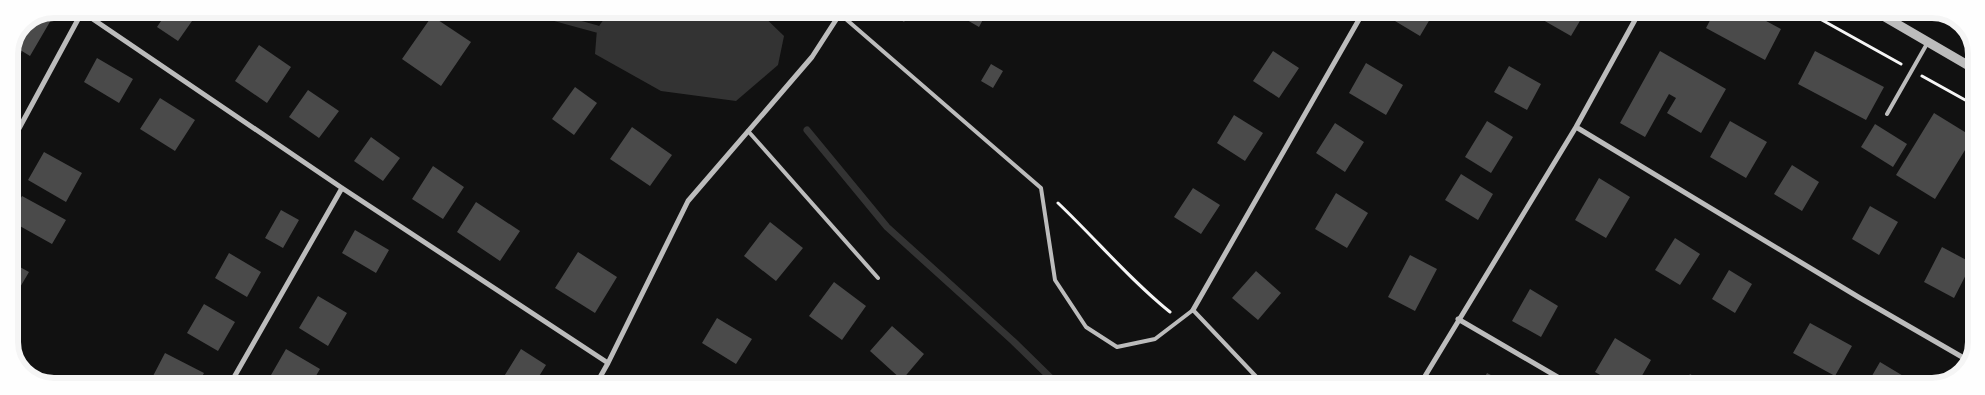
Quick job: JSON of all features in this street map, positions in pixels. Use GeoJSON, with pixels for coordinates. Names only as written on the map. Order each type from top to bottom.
{"type":"FeatureCollection","features":[{"type":"Feature","properties":{"kind":"street"},"geometry":{"type":"LineString","coordinates":[[17,132],[76,17]]}},
{"type":"Feature","properties":{"kind":"street"},"geometry":{"type":"LineString","coordinates":[[90,17],[342,188],[608,363]]}},
{"type":"Feature","properties":{"kind":"street"},"geometry":{"type":"LineString","coordinates":[[600,378],[688,202],[812,57],[838,17]]}},
{"type":"Feature","properties":{"kind":"street"},"geometry":{"type":"LineString","coordinates":[[1193,310],[1360,17]]}},
{"type":"Feature","properties":{"kind":"street"},"geometry":{"type":"LineString","coordinates":[[1424,378],[1576,127],[1637,17]]}},
{"type":"Feature","properties":{"kind":"street"},"geometry":{"type":"LineString","coordinates":[[1885,17],[1967,65]]}},
{"type":"Feature","properties":{"kind":"street"},"geometry":{"type":"LineString","coordinates":[[1576,127],[1860,298],[1964,358]]}},
{"type":"Feature","properties":{"kind":"street"},"geometry":{"type":"LineString","coordinates":[[234,378],[342,188]]}},
{"type":"Feature","properties":{"kind":"street"},"geometry":{"type":"LineString","coordinates":[[1458,319],[1558,378]]}},
{"type":"Feature","properties":{"kind":"lane"},"geometry":{"type":"LineString","coordinates":[[847,17],[1041,188],[1055,280],[1086,327],[1117,347],[1155,339],[1193,310],[1257,378]]}},
{"type":"Feature","properties":{"kind":"lane"},"geometry":{"type":"LineString","coordinates":[[1887,114],[1928,42]]}},
{"type":"Feature","properties":{"kind":"lane"},"geometry":{"type":"LineString","coordinates":[[748,131],[878,278]]}},
{"type":"Feature","properties":{"kind":"path"},"geometry":{"type":"LineString","coordinates":[[1816,17],[1967,101]]}},
{"type":"Feature","properties":{"kind":"path"},"geometry":{"type":"LineString","coordinates":[[1041,188],[1091,234],[1148,294],[1180,320]]}},
{"type":"Feature","properties":{"kind":"shaded area"},"geometry":{"type":"Polygon","coordinates":[[[605,17],[764,17],[784,36],[778,65],[736,101],[661,91],[595,54],[597,29],[605,17]]]}},
{"type":"Feature","properties":{"kind":"building"},"geometry":{"type":"Polygon","coordinates":[[[164,17],[195,17],[178,41],[157,27],[164,17]]]}},
{"type":"Feature","properties":{"kind":"building"},"geometry":{"type":"Polygon","coordinates":[[[431,17],[471,42],[441,86],[402,59],[431,17]]]}},
{"type":"Feature","properties":{"kind":"building"},"geometry":{"type":"Polygon","coordinates":[[[896,17],[907,17],[904,22],[896,17]]]}},
{"type":"Feature","properties":{"kind":"building"},"geometry":{"type":"Polygon","coordinates":[[[962,17],[984,17],[979,27],[962,17]]]}},
{"type":"Feature","properties":{"kind":"building"},"geometry":{"type":"Polygon","coordinates":[[[1397,17],[1431,17],[1420,36],[1395,21],[1397,17]]]}},
{"type":"Feature","properties":{"kind":"building"},"geometry":{"type":"Polygon","coordinates":[[[1545,17],[1582,17],[1571,36],[1543,20],[1545,17]]]}},
{"type":"Feature","properties":{"kind":"building"},"geometry":{"type":"Polygon","coordinates":[[[1712,17],[1759,17],[1781,29],[1765,60],[1706,28],[1712,17]]]}},
{"type":"Feature","properties":{"kind":"building"},"geometry":{"type":"Polygon","coordinates":[[[47,18],[51,20],[30,56],[18,48],[20,40],[28,28],[40,20],[47,18]]]}},
{"type":"Feature","properties":{"kind":"building"},"geometry":{"type":"Polygon","coordinates":[[[259,45],[291,67],[267,103],[235,81],[259,45]]]}},
{"type":"Feature","properties":{"kind":"building"},"geometry":{"type":"Polygon","coordinates":[[[1273,51],[1299,68],[1279,98],[1253,81],[1273,51]]]}},
{"type":"Feature","properties":{"kind":"building"},"geometry":{"type":"Polygon","coordinates":[[[1660,51],[1726,89],[1701,133],[1667,113],[1676,98],[1669,94],[1645,137],[1620,123],[1660,51]]]}},
{"type":"Feature","properties":{"kind":"building"},"geometry":{"type":"Polygon","coordinates":[[[1815,51],[1884,87],[1866,120],[1798,84],[1815,51]]]}},
{"type":"Feature","properties":{"kind":"building"},"geometry":{"type":"Polygon","coordinates":[[[97,58],[133,79],[119,103],[84,82],[97,58]]]}},
{"type":"Feature","properties":{"kind":"building"},"geometry":{"type":"Polygon","coordinates":[[[1366,63],[1403,85],[1386,115],[1349,93],[1366,63]]]}},
{"type":"Feature","properties":{"kind":"building"},"geometry":{"type":"Polygon","coordinates":[[[991,64],[1003,71],[993,88],[981,81],[991,64]]]}},
{"type":"Feature","properties":{"kind":"building"},"geometry":{"type":"Polygon","coordinates":[[[1509,66],[1541,84],[1527,110],[1494,92],[1509,66]]]}},
{"type":"Feature","properties":{"kind":"building"},"geometry":{"type":"Polygon","coordinates":[[[575,87],[597,103],[574,135],[552,119],[575,87]]]}},
{"type":"Feature","properties":{"kind":"building"},"geometry":{"type":"Polygon","coordinates":[[[308,90],[339,111],[319,138],[289,117],[308,90]]]}},
{"type":"Feature","properties":{"kind":"building"},"geometry":{"type":"Polygon","coordinates":[[[160,98],[195,120],[175,151],[140,129],[160,98]]]}},
{"type":"Feature","properties":{"kind":"building"},"geometry":{"type":"Polygon","coordinates":[[[1934,113],[1967,133],[1967,146],[1935,199],[1896,175],[1934,113]]]}},
{"type":"Feature","properties":{"kind":"building"},"geometry":{"type":"Polygon","coordinates":[[[1234,115],[1263,133],[1245,161],[1217,143],[1234,115]]]}},
{"type":"Feature","properties":{"kind":"building"},"geometry":{"type":"Polygon","coordinates":[[[1487,121],[1513,137],[1491,173],[1465,157],[1487,121]]]}},
{"type":"Feature","properties":{"kind":"building"},"geometry":{"type":"Polygon","coordinates":[[[1730,121],[1767,142],[1746,178],[1710,157],[1730,121]]]}},
{"type":"Feature","properties":{"kind":"building"},"geometry":{"type":"Polygon","coordinates":[[[1335,123],[1364,142],[1345,172],[1316,153],[1335,123]]]}},
{"type":"Feature","properties":{"kind":"building"},"geometry":{"type":"Polygon","coordinates":[[[1875,124],[1907,144],[1893,167],[1861,147],[1875,124]]]}},
{"type":"Feature","properties":{"kind":"building"},"geometry":{"type":"Polygon","coordinates":[[[632,127],[672,155],[650,186],[610,159],[632,127]]]}},
{"type":"Feature","properties":{"kind":"building"},"geometry":{"type":"Polygon","coordinates":[[[371,137],[400,158],[383,181],[354,161],[371,137]]]}},
{"type":"Feature","properties":{"kind":"building"},"geometry":{"type":"Polygon","coordinates":[[[44,152],[82,173],[66,202],[28,180],[44,152]]]}},
{"type":"Feature","properties":{"kind":"building"},"geometry":{"type":"Polygon","coordinates":[[[1792,165],[1819,182],[1802,211],[1774,194],[1792,165]]]}},
{"type":"Feature","properties":{"kind":"building"},"geometry":{"type":"Polygon","coordinates":[[[433,166],[464,187],[443,219],[412,199],[433,166]]]}},
{"type":"Feature","properties":{"kind":"building"},"geometry":{"type":"Polygon","coordinates":[[[1461,174],[1493,194],[1478,220],[1445,200],[1461,174]]]}},
{"type":"Feature","properties":{"kind":"building"},"geometry":{"type":"Polygon","coordinates":[[[1599,178],[1630,197],[1606,238],[1575,220],[1599,178]]]}},
{"type":"Feature","properties":{"kind":"building"},"geometry":{"type":"Polygon","coordinates":[[[1193,188],[1220,205],[1201,234],[1174,217],[1193,188]]]}},
{"type":"Feature","properties":{"kind":"building"},"geometry":{"type":"Polygon","coordinates":[[[1336,193],[1368,213],[1347,248],[1315,229],[1336,193]]]}},
{"type":"Feature","properties":{"kind":"building"},"geometry":{"type":"Polygon","coordinates":[[[22,196],[66,220],[52,244],[18,225],[18,204],[22,196]]]}},
{"type":"Feature","properties":{"kind":"building"},"geometry":{"type":"Polygon","coordinates":[[[476,202],[520,231],[500,261],[457,232],[476,202]]]}},
{"type":"Feature","properties":{"kind":"building"},"geometry":{"type":"Polygon","coordinates":[[[1870,206],[1898,222],[1879,255],[1852,239],[1870,206]]]}},
{"type":"Feature","properties":{"kind":"building"},"geometry":{"type":"Polygon","coordinates":[[[281,210],[299,220],[283,248],[265,238],[281,210]]]}},
{"type":"Feature","properties":{"kind":"building"},"geometry":{"type":"Polygon","coordinates":[[[770,222],[803,248],[776,281],[744,256],[770,222]]]}},
{"type":"Feature","properties":{"kind":"building"},"geometry":{"type":"Polygon","coordinates":[[[355,230],[389,250],[376,273],[342,253],[355,230]]]}},
{"type":"Feature","properties":{"kind":"building"},"geometry":{"type":"Polygon","coordinates":[[[1675,238],[1700,254],[1680,285],[1655,270],[1675,238]]]}},
{"type":"Feature","properties":{"kind":"building"},"geometry":{"type":"Polygon","coordinates":[[[1942,247],[1968,261],[1968,271],[1954,298],[1924,282],[1942,247]]]}},
{"type":"Feature","properties":{"kind":"building"},"geometry":{"type":"Polygon","coordinates":[[[578,252],[617,277],[595,313],[555,288],[578,252]]]}},
{"type":"Feature","properties":{"kind":"building"},"geometry":{"type":"Polygon","coordinates":[[[229,253],[261,272],[247,297],[215,278],[229,253]]]}},
{"type":"Feature","properties":{"kind":"building"},"geometry":{"type":"Polygon","coordinates":[[[1410,255],[1437,269],[1415,311],[1388,297],[1410,255]]]}},
{"type":"Feature","properties":{"kind":"building"},"geometry":{"type":"Polygon","coordinates":[[[18,266],[29,272],[18,291],[18,266]]]}},
{"type":"Feature","properties":{"kind":"building"},"geometry":{"type":"Polygon","coordinates":[[[1729,270],[1752,284],[1735,313],[1712,299],[1729,270]]]}},
{"type":"Feature","properties":{"kind":"building"},"geometry":{"type":"Polygon","coordinates":[[[1256,271],[1281,293],[1258,320],[1232,298],[1256,271]]]}},
{"type":"Feature","properties":{"kind":"building"},"geometry":{"type":"Polygon","coordinates":[[[834,282],[866,306],[842,340],[809,316],[834,282]]]}},
{"type":"Feature","properties":{"kind":"building"},"geometry":{"type":"Polygon","coordinates":[[[1530,289],[1558,306],[1541,337],[1512,321],[1530,289]]]}},
{"type":"Feature","properties":{"kind":"building"},"geometry":{"type":"Polygon","coordinates":[[[318,296],[347,313],[328,346],[299,328],[318,296]]]}},
{"type":"Feature","properties":{"kind":"building"},"geometry":{"type":"Polygon","coordinates":[[[204,304],[235,322],[218,351],[187,333],[204,304]]]}},
{"type":"Feature","properties":{"kind":"building"},"geometry":{"type":"Polygon","coordinates":[[[717,318],[752,339],[736,364],[702,343],[717,318]]]}},
{"type":"Feature","properties":{"kind":"building"},"geometry":{"type":"Polygon","coordinates":[[[1810,323],[1852,346],[1835,376],[1793,353],[1810,323]]]}},
{"type":"Feature","properties":{"kind":"building"},"geometry":{"type":"Polygon","coordinates":[[[892,326],[924,354],[904,378],[900,378],[870,351],[892,326]]]}},
{"type":"Feature","properties":{"kind":"building"},"geometry":{"type":"Polygon","coordinates":[[[1615,338],[1651,360],[1641,378],[1605,378],[1595,372],[1615,338]]]}},
{"type":"Feature","properties":{"kind":"building"},"geometry":{"type":"Polygon","coordinates":[[[286,349],[320,369],[315,378],[276,378],[271,375],[286,349]]]}},
{"type":"Feature","properties":{"kind":"building"},"geometry":{"type":"Polygon","coordinates":[[[521,349],[546,365],[538,378],[503,378],[521,349]]]}},
{"type":"Feature","properties":{"kind":"building"},"geometry":{"type":"Polygon","coordinates":[[[165,353],[204,373],[201,378],[157,378],[153,376],[165,353]]]}},
{"type":"Feature","properties":{"kind":"building"},"geometry":{"type":"Polygon","coordinates":[[[1880,362],[1905,377],[1904,378],[1871,378],[1880,362]]]}},
{"type":"Feature","properties":{"kind":"building"},"geometry":{"type":"Polygon","coordinates":[[[1487,373],[1497,378],[1484,378],[1487,373]]]}},
{"type":"Feature","properties":{"kind":"building"},"geometry":{"type":"Polygon","coordinates":[[[1690,374],[1697,378],[1687,378],[1690,374]]]}},
{"type":"Feature","properties":{"kind":"waterway"},"geometry":{"type":"LineString","coordinates":[[553,17],[597,29]]}},
{"type":"Feature","properties":{"kind":"waterway"},"geometry":{"type":"LineString","coordinates":[[807,130],[887,227],[1013,341],[1051,378]]}}]}
